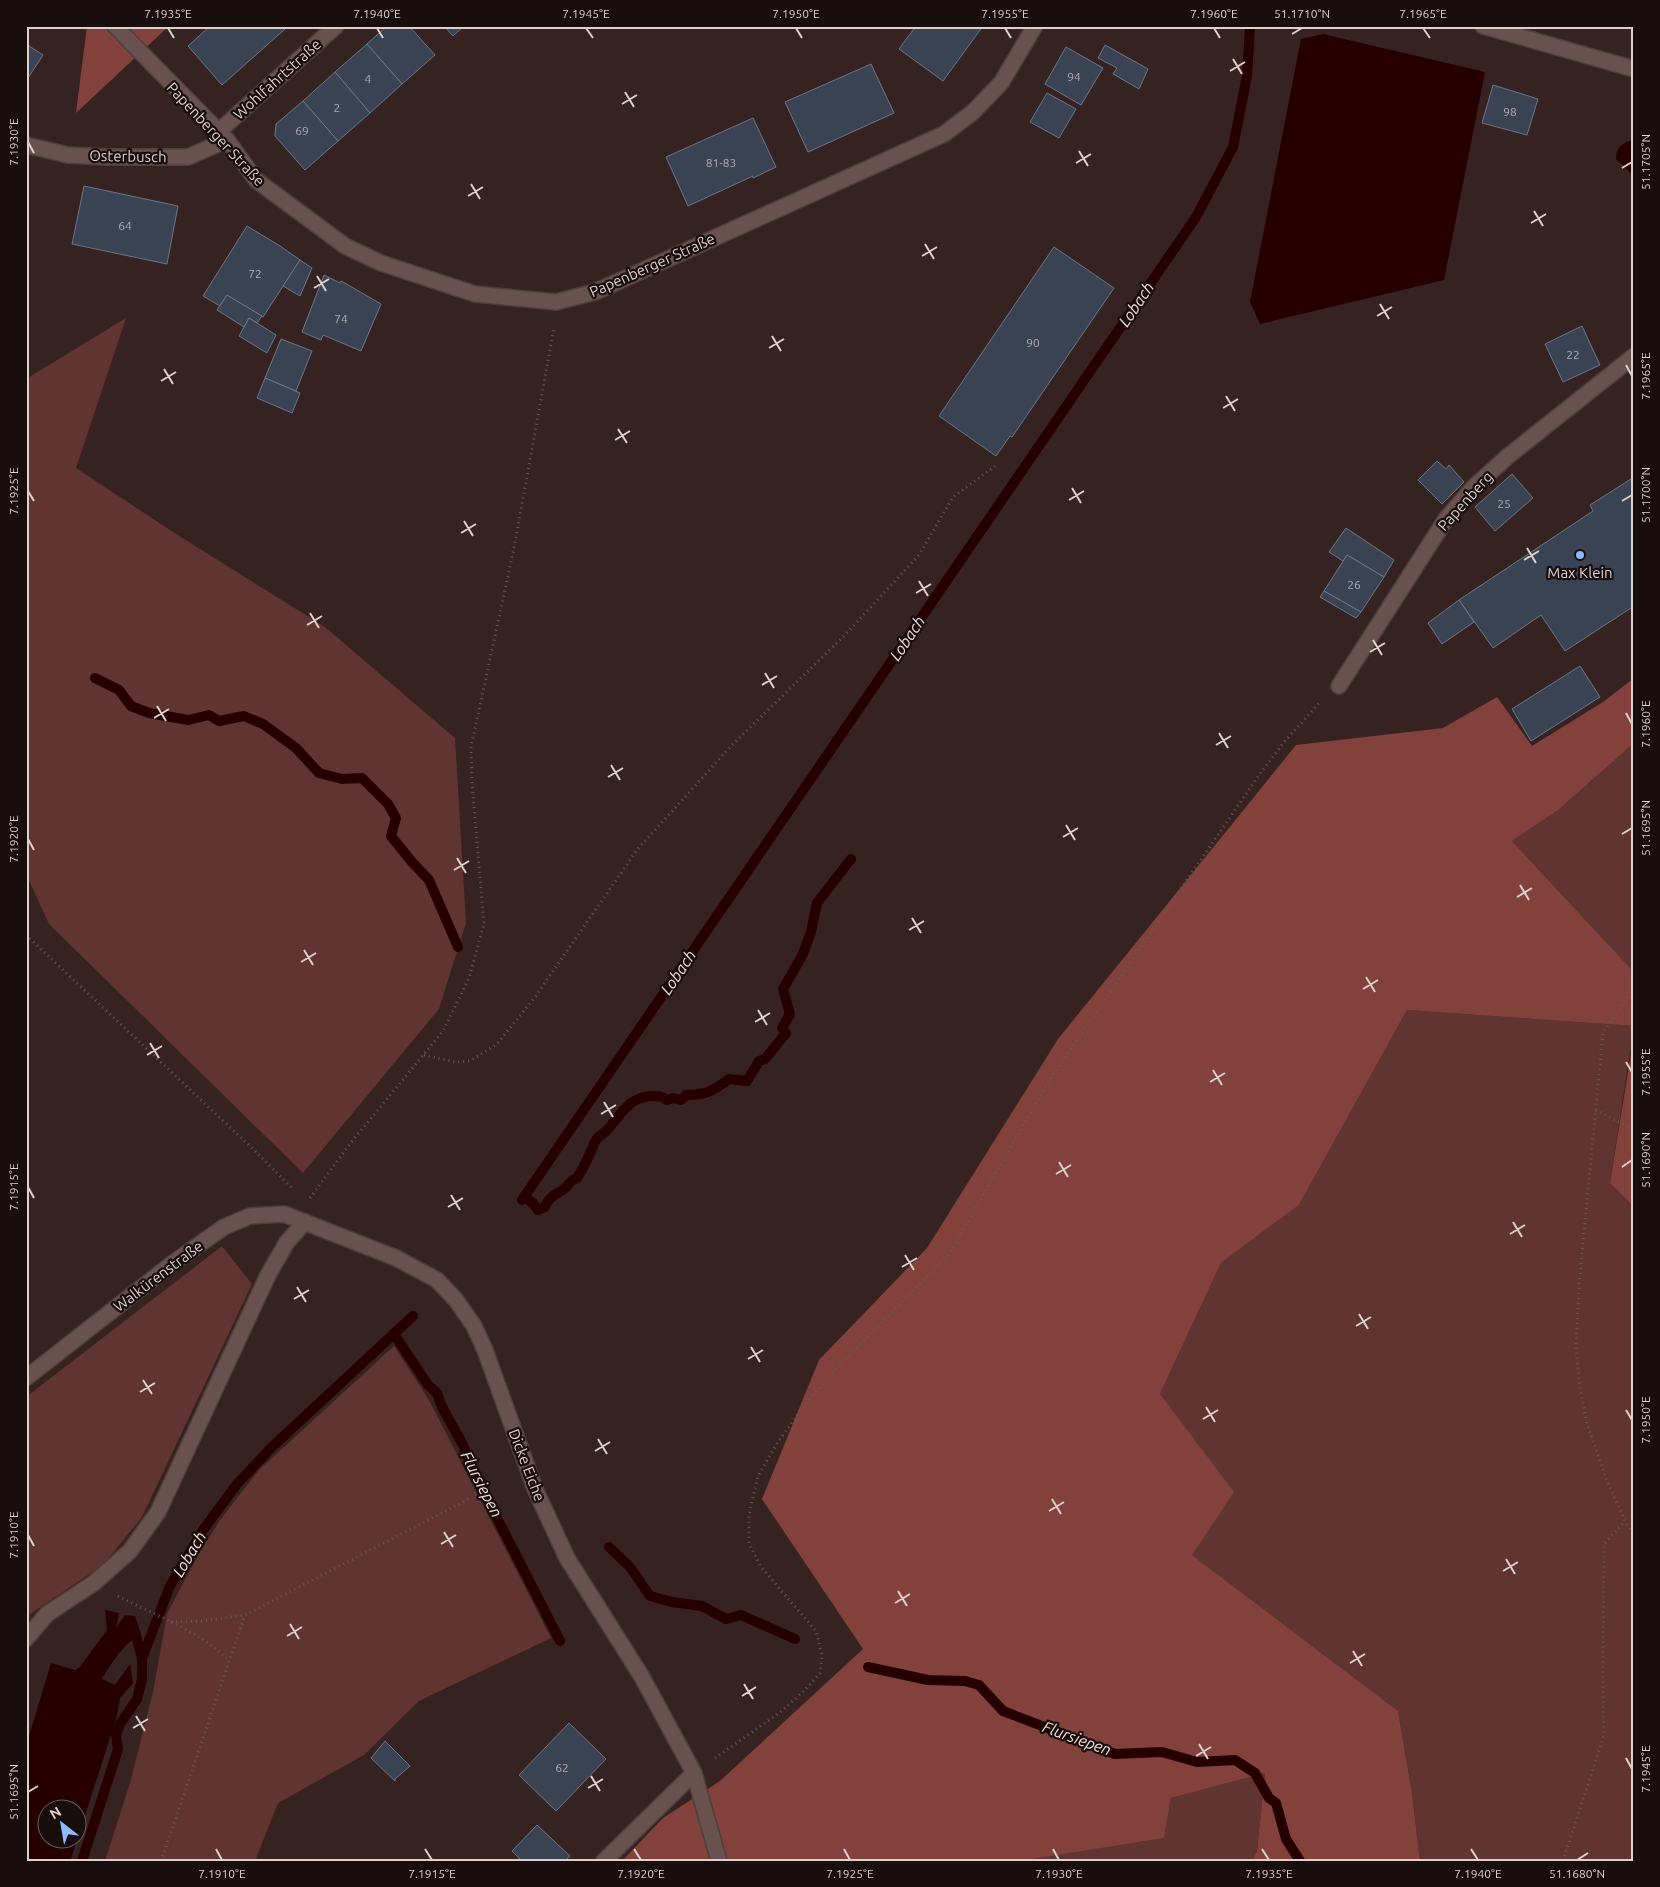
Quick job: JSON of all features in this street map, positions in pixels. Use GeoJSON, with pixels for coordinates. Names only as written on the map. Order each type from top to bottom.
{"type":"FeatureCollection","features":[{"type":"Feature","properties":{"kind":"street","name":"Papenberger Straße"},"geometry":{"type":"LineString","coordinates":[[114,26],[222,136],[256,180],[345,246],[388,266],[475,294],[556,302],[595,292],[944,134],[972,112],[1001,83],[1036,26]]}},
{"type":"Feature","properties":{"kind":"street","name":"Wohlfahrtstraße"},"geometry":{"type":"LineString","coordinates":[[222,136],[336,26]]}},
{"type":"Feature","properties":{"kind":"street"},"geometry":{"type":"LineString","coordinates":[[1483,26],[1634,69]]}},
{"type":"Feature","properties":{"kind":"street","name":"Osterbusch"},"geometry":{"type":"LineString","coordinates":[[26,144],[68,155],[188,157],[222,136]]}},
{"type":"Feature","properties":{"kind":"street","name":"Papenberg"},"geometry":{"type":"LineString","coordinates":[[1340,686],[1446,519],[1472,488],[1507,457],[1634,356]]}},
{"type":"Feature","properties":{"kind":"street","name":"Walkürenstraße"},"geometry":{"type":"LineString","coordinates":[[26,1378],[173,1263],[224,1227],[250,1216],[284,1214],[305,1222]]}},
{"type":"Feature","properties":{"kind":"street"},"geometry":{"type":"LineString","coordinates":[[26,1639],[47,1614],[105,1574],[130,1551],[158,1512],[268,1275],[287,1242],[305,1222]]}},
{"type":"Feature","properties":{"kind":"street","name":"Dicke Eiche"},"geometry":{"type":"LineString","coordinates":[[305,1222],[396,1258],[437,1280],[456,1300],[474,1326],[485,1350],[535,1489],[567,1558],[642,1677],[694,1773],[719,1861]]}},
{"type":"Feature","properties":{"kind":"street"},"geometry":{"type":"LineString","coordinates":[[604,1861],[694,1773]]}},
{"type":"Feature","properties":{"kind":"path"},"geometry":{"type":"LineString","coordinates":[[305,1222],[311,1196],[443,1031],[469,978],[484,924],[472,783],[471,746],[514,548],[553,335],[556,302]]}},
{"type":"Feature","properties":{"kind":"path"},"geometry":{"type":"LineString","coordinates":[[424,1055],[455,1062],[470,1061],[498,1044],[535,997],[637,850],[731,746],[844,636],[919,555],[953,497],[995,466]]}},
{"type":"Feature","properties":{"kind":"path"},"geometry":{"type":"LineString","coordinates":[[694,1773],[782,1711],[820,1673],[822,1655],[816,1631],[761,1566],[749,1544],[749,1514],[758,1476],[771,1453],[803,1407],[832,1373],[950,1253],[1045,1087],[1259,775],[1285,741],[1319,702],[1340,686]]}},
{"type":"Feature","properties":{"kind":"path"},"geometry":{"type":"LineString","coordinates":[[26,935],[252,1148],[298,1194],[305,1222]]}},
{"type":"Feature","properties":{"kind":"path"},"geometry":{"type":"LineString","coordinates":[[1634,989],[1603,1032],[1579,1285],[1576,1346],[1580,1388],[1587,1424],[1606,1478],[1625,1521],[1634,1535]]}},
{"type":"Feature","properties":{"kind":"path"},"geometry":{"type":"LineString","coordinates":[[1596,1110],[1634,1130]]}},
{"type":"Feature","properties":{"kind":"path"},"geometry":{"type":"LineString","coordinates":[[171,1622],[201,1621],[245,1615],[468,1499]]}},
{"type":"Feature","properties":{"kind":"path"},"geometry":{"type":"LineString","coordinates":[[1564,1861],[1604,1735],[1602,1678],[1604,1544],[1625,1521]]}},
{"type":"Feature","properties":{"kind":"path"},"geometry":{"type":"LineString","coordinates":[[143,1609],[214,1646],[228,1660]]}},
{"type":"Feature","properties":{"kind":"path"},"geometry":{"type":"LineString","coordinates":[[160,1861],[245,1615]]}},
{"type":"Feature","properties":{"kind":"shaded area"},"geometry":{"type":"Polygon","coordinates":[[[87,26],[169,26],[76,113],[87,26]]]}},
{"type":"Feature","properties":{"kind":"shaded area"},"geometry":{"type":"Polygon","coordinates":[[[1323,34],[1485,72],[1444,280],[1260,324],[1250,302],[1301,39],[1323,34]]]}},
{"type":"Feature","properties":{"kind":"shaded area"},"geometry":{"type":"Polygon","coordinates":[[[1629,141],[1634,141],[1634,176],[1616,159],[1619,148],[1629,141]]]}},
{"type":"Feature","properties":{"kind":"shaded area"},"geometry":{"type":"Polygon","coordinates":[[[126,318],[76,468],[173,532],[325,627],[455,738],[466,923],[439,1009],[303,1173],[49,924],[26,874],[26,379],[126,318]]]}},
{"type":"Feature","properties":{"kind":"shaded area"},"geometry":{"type":"Polygon","coordinates":[[[1634,678],[1634,743],[1557,811],[1512,841],[1634,972],[1634,1026],[1407,1010],[1299,1205],[1221,1263],[1160,1394],[1234,1492],[1192,1555],[1398,1711],[1412,1793],[1420,1861],[1252,1861],[1257,1851],[1265,1773],[1171,1798],[1164,1838],[1019,1861],[622,1861],[663,1818],[720,1781],[863,1649],[762,1499],[819,1360],[927,1248],[1058,1039],[1296,745],[1443,728],[1497,697],[1532,746],[1603,702],[1634,678]]]}},
{"type":"Feature","properties":{"kind":"shaded area"},"geometry":{"type":"Polygon","coordinates":[[[1634,743],[1634,972],[1512,841],[1557,811],[1634,743]]]}},
{"type":"Feature","properties":{"kind":"shaded area"},"geometry":{"type":"Polygon","coordinates":[[[1407,1010],[1634,1026],[1610,1183],[1634,1207],[1634,1861],[1420,1861],[1412,1793],[1398,1711],[1192,1555],[1160,1394],[1221,1263],[1299,1205],[1407,1010]]]}},
{"type":"Feature","properties":{"kind":"shaded area"},"geometry":{"type":"Polygon","coordinates":[[[1634,1035],[1634,1207],[1610,1183],[1634,1035]]]}},
{"type":"Feature","properties":{"kind":"shaded area"},"geometry":{"type":"Polygon","coordinates":[[[222,1246],[252,1284],[142,1517],[103,1565],[30,1614],[26,1619],[26,1397],[222,1246]]]}},
{"type":"Feature","properties":{"kind":"shaded area"},"geometry":{"type":"Polygon","coordinates":[[[394,1346],[429,1400],[551,1638],[419,1701],[364,1755],[278,1803],[255,1861],[105,1861],[130,1783],[153,1692],[167,1614],[197,1557],[220,1520],[259,1470],[394,1346]]]}},
{"type":"Feature","properties":{"kind":"shaded area"},"geometry":{"type":"Polygon","coordinates":[[[105,1610],[119,1613],[116,1628],[125,1615],[135,1616],[141,1634],[123,1648],[102,1679],[115,1685],[130,1664],[133,1683],[120,1698],[117,1716],[88,1806],[88,1800],[38,1800],[38,1850],[74,1850],[70,1861],[26,1861],[26,1746],[51,1663],[75,1670],[79,1668],[107,1630],[105,1610]]]}},
{"type":"Feature","properties":{"kind":"shaded area"},"geometry":{"type":"Polygon","coordinates":[[[1265,1773],[1257,1851],[1252,1861],[1018,1860],[1164,1838],[1171,1798],[1265,1773]]]}},
{"type":"Feature","properties":{"kind":"building"},"geometry":{"type":"Polygon","coordinates":[[[210,26],[282,26],[285,29],[222,85],[188,46],[210,26]]]}},
{"type":"Feature","properties":{"kind":"building"},"geometry":{"type":"Polygon","coordinates":[[[387,26],[409,26],[435,55],[402,84],[367,44],[387,26]]]}},
{"type":"Feature","properties":{"kind":"building"},"geometry":{"type":"Polygon","coordinates":[[[444,26],[464,26],[453,36],[444,26]]]}},
{"type":"Feature","properties":{"kind":"building"},"geometry":{"type":"Polygon","coordinates":[[[916,26],[983,26],[943,81],[899,49],[916,26]]]}},
{"type":"Feature","properties":{"kind":"building"},"geometry":{"type":"Polygon","coordinates":[[[1157,26],[1202,26],[1202,27],[1157,26]]]}},
{"type":"Feature","properties":{"kind":"building"},"geometry":{"type":"Polygon","coordinates":[[[26,44],[43,55],[26,81],[26,44]]]}},
{"type":"Feature","properties":{"kind":"building"},"geometry":{"type":"Polygon","coordinates":[[[367,44],[402,84],[370,113],[335,72],[367,44]]]}},
{"type":"Feature","properties":{"kind":"building"},"geometry":{"type":"Polygon","coordinates":[[[1105,45],[1148,69],[1139,89],[1113,74],[1117,68],[1098,58],[1105,45]]]}},
{"type":"Feature","properties":{"kind":"building"},"geometry":{"type":"Polygon","coordinates":[[[1066,47],[1103,68],[1081,105],[1045,84],[1066,47]]]}},
{"type":"Feature","properties":{"kind":"building"},"geometry":{"type":"Polygon","coordinates":[[[871,64],[894,113],[808,152],[785,102],[871,64]]]}},
{"type":"Feature","properties":{"kind":"building"},"geometry":{"type":"Polygon","coordinates":[[[335,72],[370,113],[338,141],[303,101],[335,72]]]}},
{"type":"Feature","properties":{"kind":"building"},"geometry":{"type":"Polygon","coordinates":[[[1493,85],[1538,99],[1527,135],[1482,123],[1493,85]]]}},
{"type":"Feature","properties":{"kind":"building"},"geometry":{"type":"Polygon","coordinates":[[[1047,93],[1076,109],[1059,138],[1030,122],[1047,93]]]}},
{"type":"Feature","properties":{"kind":"building"},"geometry":{"type":"Polygon","coordinates":[[[303,101],[338,141],[305,170],[275,136],[276,124],[303,101]]]}},
{"type":"Feature","properties":{"kind":"building"},"geometry":{"type":"Polygon","coordinates":[[[753,118],[776,167],[688,206],[666,157],[753,118]]]}},
{"type":"Feature","properties":{"kind":"building"},"geometry":{"type":"Polygon","coordinates":[[[84,186],[178,206],[167,264],[72,244],[84,186]]]}},
{"type":"Feature","properties":{"kind":"building"},"geometry":{"type":"Polygon","coordinates":[[[247,226],[300,260],[263,317],[227,295],[220,306],[203,296],[247,226]]]}},
{"type":"Feature","properties":{"kind":"building"},"geometry":{"type":"Polygon","coordinates":[[[1054,247],[1114,288],[1012,437],[1010,436],[996,456],[939,416],[1054,247]]]}},
{"type":"Feature","properties":{"kind":"building"},"geometry":{"type":"Polygon","coordinates":[[[300,260],[312,268],[300,296],[283,286],[300,260]]]}},
{"type":"Feature","properties":{"kind":"building"},"geometry":{"type":"Polygon","coordinates":[[[324,275],[340,283],[341,281],[343,282],[381,304],[361,351],[323,335],[321,340],[302,332],[324,275]]]}},
{"type":"Feature","properties":{"kind":"building"},"geometry":{"type":"Polygon","coordinates":[[[227,295],[262,316],[257,323],[249,318],[244,327],[217,310],[227,295]]]}},
{"type":"Feature","properties":{"kind":"building"},"geometry":{"type":"Polygon","coordinates":[[[249,318],[276,335],[267,353],[239,336],[249,318]]]}},
{"type":"Feature","properties":{"kind":"building"},"geometry":{"type":"Polygon","coordinates":[[[1582,326],[1600,365],[1563,382],[1545,344],[1582,326]]]}},
{"type":"Feature","properties":{"kind":"building"},"geometry":{"type":"Polygon","coordinates":[[[281,339],[312,351],[296,391],[265,378],[281,339]]]}},
{"type":"Feature","properties":{"kind":"building"},"geometry":{"type":"Polygon","coordinates":[[[265,378],[300,393],[292,413],[257,398],[265,378]]]}},
{"type":"Feature","properties":{"kind":"building"},"geometry":{"type":"Polygon","coordinates":[[[1437,461],[1446,469],[1449,465],[1464,482],[1442,504],[1418,480],[1437,461]]]}},
{"type":"Feature","properties":{"kind":"building"},"geometry":{"type":"Polygon","coordinates":[[[1512,474],[1533,498],[1495,531],[1475,507],[1512,474]]]}},
{"type":"Feature","properties":{"kind":"building","name":"Max Klein"},"geometry":{"type":"Polygon","coordinates":[[[1634,477],[1634,606],[1565,651],[1541,615],[1493,648],[1459,600],[1593,511],[1590,505],[1634,477]]]}},
{"type":"Feature","properties":{"kind":"building"},"geometry":{"type":"Polygon","coordinates":[[[1346,528],[1394,560],[1384,577],[1347,555],[1343,561],[1329,552],[1346,528]]]}},
{"type":"Feature","properties":{"kind":"building"},"geometry":{"type":"Polygon","coordinates":[[[1347,555],[1384,577],[1361,612],[1324,591],[1347,555]]]}},
{"type":"Feature","properties":{"kind":"building"},"geometry":{"type":"Polygon","coordinates":[[[1324,591],[1361,612],[1356,618],[1320,597],[1324,591]]]}},
{"type":"Feature","properties":{"kind":"building"},"geometry":{"type":"Polygon","coordinates":[[[1459,600],[1474,622],[1442,644],[1428,623],[1459,600]]]}},
{"type":"Feature","properties":{"kind":"building"},"geometry":{"type":"Polygon","coordinates":[[[1580,666],[1600,697],[1531,741],[1512,709],[1580,666]]]}},
{"type":"Feature","properties":{"kind":"building"},"geometry":{"type":"Polygon","coordinates":[[[569,1723],[606,1759],[556,1811],[519,1775],[569,1723]]]}},
{"type":"Feature","properties":{"kind":"building"},"geometry":{"type":"Polygon","coordinates":[[[385,1741],[410,1766],[395,1781],[371,1758],[385,1741]]]}},
{"type":"Feature","properties":{"kind":"building"},"geometry":{"type":"Polygon","coordinates":[[[537,1825],[570,1856],[565,1861],[522,1861],[512,1851],[537,1825]]]}},
{"type":"Feature","properties":{"kind":"waterway","name":"Lobach"},"geometry":{"type":"LineString","coordinates":[[522,1200],[1196,217],[1233,147],[1247,76],[1250,26]]}},
{"type":"Feature","properties":{"kind":"waterway"},"geometry":{"type":"LineString","coordinates":[[95,678],[119,690],[131,706],[149,713],[188,720],[209,715],[219,721],[244,716],[263,724],[296,748],[319,773],[342,779],[362,778],[388,804],[396,818],[391,836],[429,880],[458,947]]}},
{"type":"Feature","properties":{"kind":"waterway"},"geometry":{"type":"LineString","coordinates":[[524,1197],[533,1203],[538,1210],[545,1207],[551,1198],[577,1178],[596,1140],[632,1102],[645,1097],[655,1096],[667,1100],[673,1098],[681,1100],[686,1095],[709,1092],[729,1079],[747,1081],[759,1061],[765,1059],[786,1033],[782,1028],[790,1014],[783,989],[802,956],[811,932],[817,903],[851,859]]}},
{"type":"Feature","properties":{"kind":"waterway","name":"Lobach"},"geometry":{"type":"LineString","coordinates":[[82,1861],[118,1749],[116,1735],[120,1724],[137,1699],[142,1679],[142,1658],[170,1586],[203,1530],[237,1484],[272,1447],[413,1316]]}},
{"type":"Feature","properties":{"kind":"waterway","name":"Flursiepen"},"geometry":{"type":"LineString","coordinates":[[394,1334],[428,1385],[437,1393],[442,1407],[463,1445],[479,1483],[560,1641]]}},
{"type":"Feature","properties":{"kind":"waterway","name":"Flursiepen"},"geometry":{"type":"LineString","coordinates":[[609,1547],[630,1567],[650,1596],[672,1602],[702,1606],[726,1619],[741,1615],[795,1639]]}},
{"type":"Feature","properties":{"kind":"waterway"},"geometry":{"type":"LineString","coordinates":[[136,1636],[142,1658]]}},
{"type":"Feature","properties":{"kind":"waterway","name":"Flursiepen"},"geometry":{"type":"LineString","coordinates":[[868,1667],[928,1680],[965,1681],[979,1685],[1003,1711],[1115,1754],[1162,1752],[1197,1762],[1235,1760],[1255,1773],[1269,1798],[1276,1803],[1286,1839],[1300,1861]]}},
{"type":"Feature","properties":{"kind":"place","name":"Max Klein"},"geometry":{"type":"Point","coordinates":[1580,555]}}]}
